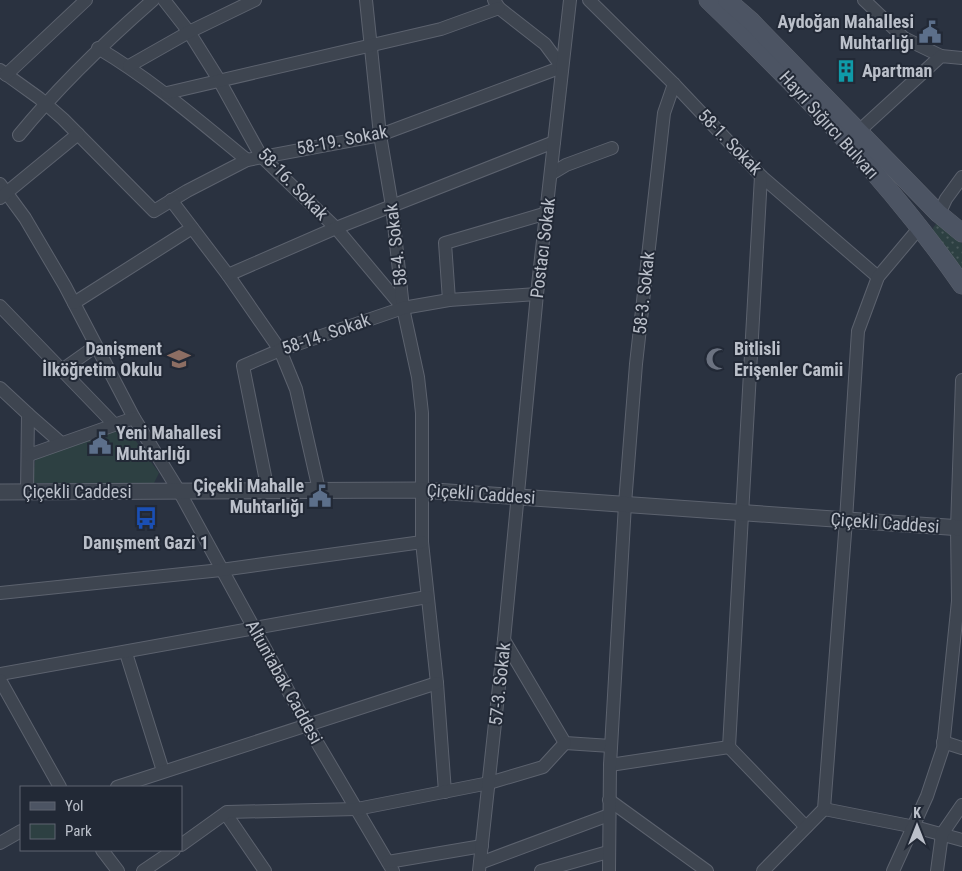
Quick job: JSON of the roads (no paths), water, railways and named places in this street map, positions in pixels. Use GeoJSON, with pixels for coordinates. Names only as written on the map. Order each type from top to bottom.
{"type":"FeatureCollection","features":[{"type":"Feature","properties":{"kind":"main road","name":"Hayri Sığırcı Bulvarı"},"geometry":{"type":"LineString","coordinates":[[708,0],[789,78],[923,230],[962,285]]}},
{"type":"Feature","properties":{"kind":"main road","name":"Hayri Sığırcı Bulvarı"},"geometry":{"type":"LineString","coordinates":[[727,0],[859,131],[939,214],[962,230]]}},
{"type":"Feature","properties":{"kind":"main road"},"geometry":{"type":"LineString","coordinates":[[923,230],[939,214]]}},
{"type":"Feature","properties":{"kind":"street"},"geometry":{"type":"LineString","coordinates":[[2,191],[78,134],[45,103],[3,72],[86,0]]}},
{"type":"Feature","properties":{"kind":"street"},"geometry":{"type":"LineString","coordinates":[[19,135],[45,103],[98,48],[153,0]]}},
{"type":"Feature","properties":{"kind":"street","name":"58-16. Sokak"},"geometry":{"type":"LineString","coordinates":[[164,0],[189,32],[219,80],[261,156],[336,228],[403,308]]}},
{"type":"Feature","properties":{"kind":"street"},"geometry":{"type":"LineString","coordinates":[[129,66],[189,32],[255,0]]}},
{"type":"Feature","properties":{"kind":"street","name":"58-4. Sokak"},"geometry":{"type":"LineString","coordinates":[[366,0],[372,43],[380,135],[392,206],[403,308],[416,357],[422,413],[420,490],[422,542],[437,683],[445,792]]}},
{"type":"Feature","properties":{"kind":"street","name":"Postacı Sokak"},"geometry":{"type":"LineString","coordinates":[[519,497],[537,294],[570,0]]}},
{"type":"Feature","properties":{"kind":"street","name":"58-1. Sokak"},"geometry":{"type":"LineString","coordinates":[[589,0],[674,84],[761,176],[878,277]]}},
{"type":"Feature","properties":{"kind":"street"},"geometry":{"type":"LineString","coordinates":[[864,0],[904,38],[941,56],[962,58]]}},
{"type":"Feature","properties":{"kind":"street"},"geometry":{"type":"LineString","coordinates":[[167,93],[441,28],[497,4],[545,44],[562,67]]}},
{"type":"Feature","properties":{"kind":"street"},"geometry":{"type":"LineString","coordinates":[[98,48],[129,66],[167,93],[247,160]]}},
{"type":"Feature","properties":{"kind":"street"},"geometry":{"type":"LineString","coordinates":[[859,131],[941,56]]}},
{"type":"Feature","properties":{"kind":"street","name":"58-19. Sokak"},"geometry":{"type":"LineString","coordinates":[[78,134],[154,211],[247,160],[380,135],[562,67]]}},
{"type":"Feature","properties":{"kind":"street","name":"58-3. Sokak"},"geometry":{"type":"LineString","coordinates":[[608,871],[611,746],[625,504],[636,364],[664,113],[674,84]]}},
{"type":"Feature","properties":{"kind":"street"},"geometry":{"type":"LineString","coordinates":[[228,275],[336,228],[554,142]]}},
{"type":"Feature","properties":{"kind":"street"},"geometry":{"type":"LineString","coordinates":[[551,174],[566,165],[612,148]]}},
{"type":"Feature","properties":{"kind":"street"},"geometry":{"type":"LineString","coordinates":[[761,176],[729,747],[806,827]]}},
{"type":"Feature","properties":{"kind":"street"},"geometry":{"type":"LineString","coordinates":[[939,214],[946,199],[962,177]]}},
{"type":"Feature","properties":{"kind":"street","name":"Altuntabak Caddesi"},"geometry":{"type":"LineString","coordinates":[[2,191],[25,218],[74,304],[134,418],[179,491],[308,727],[390,866]]}},
{"type":"Feature","properties":{"kind":"street"},"geometry":{"type":"LineString","coordinates":[[171,200],[228,275],[280,350],[296,389],[318,490]]}},
{"type":"Feature","properties":{"kind":"street"},"geometry":{"type":"LineString","coordinates":[[449,300],[445,243],[547,213]]}},
{"type":"Feature","properties":{"kind":"street"},"geometry":{"type":"LineString","coordinates":[[74,304],[192,228]]}},
{"type":"Feature","properties":{"kind":"street"},"geometry":{"type":"LineString","coordinates":[[763,871],[824,809],[858,331],[878,277],[923,230]]}},
{"type":"Feature","properties":{"kind":"street","name":"58-14. Sokak"},"geometry":{"type":"LineString","coordinates":[[268,491],[243,366],[280,350],[403,308],[449,300],[537,294]]}},
{"type":"Feature","properties":{"kind":"street"},"geometry":{"type":"LineString","coordinates":[[0,306],[113,424]]}},
{"type":"Feature","properties":{"kind":"street"},"geometry":{"type":"LineString","coordinates":[[62,370],[96,346]]}},
{"type":"Feature","properties":{"kind":"street"},"geometry":{"type":"LineString","coordinates":[[893,871],[928,796],[943,742],[959,617],[962,380]]}},
{"type":"Feature","properties":{"kind":"street"},"geometry":{"type":"LineString","coordinates":[[0,388],[60,442]]}},
{"type":"Feature","properties":{"kind":"street"},"geometry":{"type":"LineString","coordinates":[[28,414],[28,493]]}},
{"type":"Feature","properties":{"kind":"street"},"geometry":{"type":"LineString","coordinates":[[29,455],[60,442],[134,418]]}},
{"type":"Feature","properties":{"kind":"street","name":"Çiçekli Caddesi"},"geometry":{"type":"LineString","coordinates":[[0,492],[420,490],[960,528]]}},
{"type":"Feature","properties":{"kind":"street","name":"57-3. Sokak"},"geometry":{"type":"LineString","coordinates":[[479,867],[519,497]]}},
{"type":"Feature","properties":{"kind":"street"},"geometry":{"type":"LineString","coordinates":[[0,593],[221,570],[422,542]]}},
{"type":"Feature","properties":{"kind":"street"},"geometry":{"type":"LineString","coordinates":[[0,674],[126,653],[253,627],[427,597]]}},
{"type":"Feature","properties":{"kind":"street"},"geometry":{"type":"LineString","coordinates":[[504,640],[565,743]]}},
{"type":"Feature","properties":{"kind":"street"},"geometry":{"type":"LineString","coordinates":[[126,653],[163,772]]}},
{"type":"Feature","properties":{"kind":"street"},"geometry":{"type":"LineString","coordinates":[[0,680],[59,786]]}},
{"type":"Feature","properties":{"kind":"street"},"geometry":{"type":"LineString","coordinates":[[120,786],[308,727],[437,683]]}},
{"type":"Feature","properties":{"kind":"street"},"geometry":{"type":"LineString","coordinates":[[943,742],[962,748]]}},
{"type":"Feature","properties":{"kind":"street"},"geometry":{"type":"LineString","coordinates":[[565,743],[611,746]]}},
{"type":"Feature","properties":{"kind":"street"},"geometry":{"type":"LineString","coordinates":[[182,844],[226,814],[356,809],[489,783],[543,767],[565,743]]}},
{"type":"Feature","properties":{"kind":"street"},"geometry":{"type":"LineString","coordinates":[[610,765],[729,747]]}},
{"type":"Feature","properties":{"kind":"street"},"geometry":{"type":"LineString","coordinates":[[609,800],[708,871]]}},
{"type":"Feature","properties":{"kind":"street"},"geometry":{"type":"LineString","coordinates":[[937,871],[942,834],[962,805]]}},
{"type":"Feature","properties":{"kind":"street"},"geometry":{"type":"LineString","coordinates":[[824,809],[915,827],[962,840]]}},
{"type":"Feature","properties":{"kind":"street"},"geometry":{"type":"LineString","coordinates":[[226,814],[265,871]]}},
{"type":"Feature","properties":{"kind":"street"},"geometry":{"type":"LineString","coordinates":[[479,867],[609,816]]}},
{"type":"Feature","properties":{"kind":"street"},"geometry":{"type":"LineString","coordinates":[[0,843],[20,832]]}},
{"type":"Feature","properties":{"kind":"street"},"geometry":{"type":"LineString","coordinates":[[390,866],[482,846]]}},
{"type":"Feature","properties":{"kind":"street"},"geometry":{"type":"LineString","coordinates":[[103,851],[118,871]]}},
{"type":"Feature","properties":{"kind":"street"},"geometry":{"type":"LineString","coordinates":[[143,871],[173,851]]}},
{"type":"Feature","properties":{"kind":"street"},"geometry":{"type":"LineString","coordinates":[[541,871],[608,852]]}},
{"type":"Feature","properties":{"kind":"place","name":"Aydoğan Mahallesi Muhtarlığı"},"geometry":{"type":"Point","coordinates":[930,32]}},
{"type":"Feature","properties":{"kind":"place","name":"Apartman"},"geometry":{"type":"Point","coordinates":[846,71]}},
{"type":"Feature","properties":{"kind":"place","name":"Danişment İlköğretim Okulu"},"geometry":{"type":"Point","coordinates":[179,359]}},
{"type":"Feature","properties":{"kind":"place","name":"Bitlisli Erişenler Camii"},"geometry":{"type":"Point","coordinates":[717,359]}},
{"type":"Feature","properties":{"kind":"place","name":"Yeni Mahallesi Muhtarlığı"},"geometry":{"type":"Point","coordinates":[100,443]}},
{"type":"Feature","properties":{"kind":"place","name":"Çiçekli Mahalle Muhtarlığı"},"geometry":{"type":"Point","coordinates":[320,496]}},
{"type":"Feature","properties":{"kind":"place","name":"Danışment Gazi 1"},"geometry":{"type":"Point","coordinates":[146,518]}}]}
